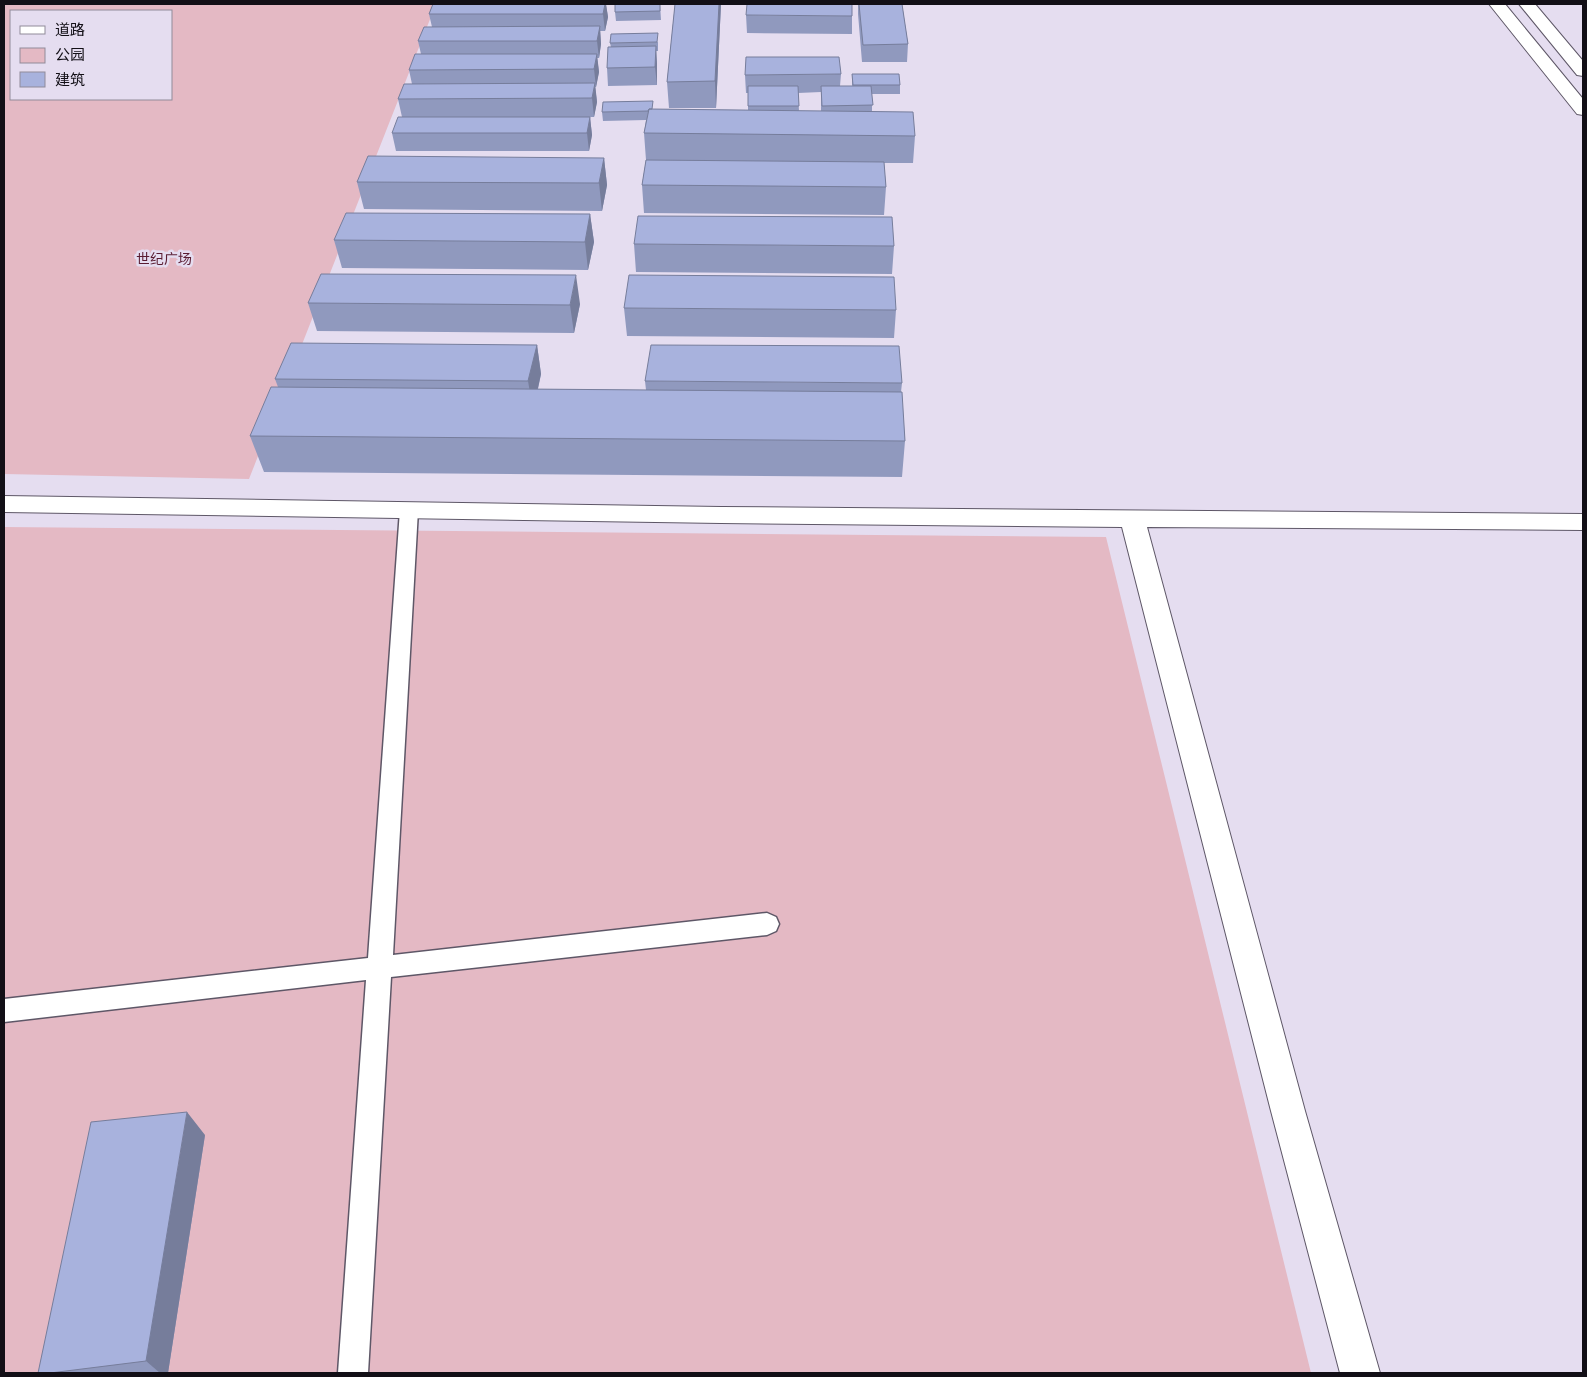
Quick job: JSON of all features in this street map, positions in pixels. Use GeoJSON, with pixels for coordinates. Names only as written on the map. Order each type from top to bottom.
{"type":"FeatureCollection","features":[{"type":"Feature","properties":{"kind":"street"},"geometry":{"type":"LineString","coordinates":[[1497,4],[1583,110]]}},
{"type":"Feature","properties":{"kind":"street"},"geometry":{"type":"LineString","coordinates":[[1527,4],[1583,71]]}},
{"type":"Feature","properties":{"kind":"street"},"geometry":{"type":"LineString","coordinates":[[4,504],[1583,522]]}},
{"type":"Feature","properties":{"kind":"street"},"geometry":{"type":"LineString","coordinates":[[1132,518],[1288,1111],[1360,1373]]}},
{"type":"Feature","properties":{"kind":"lane"},"geometry":{"type":"LineString","coordinates":[[353,1373],[409,510]]}},
{"type":"Feature","properties":{"kind":"lane"},"geometry":{"type":"LineString","coordinates":[[4,1010],[767,924]]}},
{"type":"Feature","properties":{"kind":"green space","name":"世纪广场"},"geometry":{"type":"Polygon","coordinates":[[[4,4],[436,4],[249,479],[4,474],[4,4]]]}},
{"type":"Feature","properties":{"kind":"green space"},"geometry":{"type":"Polygon","coordinates":[[[4,527],[1106,537],[1311,1373],[4,1373],[4,527]]]}},
{"type":"Feature","properties":{"kind":"building"},"geometry":{"type":"Polygon","coordinates":[[[433,4],[605,4],[603,14],[429,14],[433,4]]]}},
{"type":"Feature","properties":{"kind":"building"},"geometry":{"type":"Polygon","coordinates":[[[615,4],[660,4],[660,11],[615,12],[615,4]]]}},
{"type":"Feature","properties":{"kind":"building"},"geometry":{"type":"Polygon","coordinates":[[[675,4],[719,4],[715,81],[667,82],[675,4]]]}},
{"type":"Feature","properties":{"kind":"building"},"geometry":{"type":"Polygon","coordinates":[[[747,4],[852,4],[852,16],[746,15],[747,4]]]}},
{"type":"Feature","properties":{"kind":"building"},"geometry":{"type":"Polygon","coordinates":[[[859,4],[902,4],[908,44],[863,45],[859,4]]]}},
{"type":"Feature","properties":{"kind":"building"},"geometry":{"type":"Polygon","coordinates":[[[600,26],[597,41],[418,41],[424,27],[600,26]]]}},
{"type":"Feature","properties":{"kind":"building"},"geometry":{"type":"Polygon","coordinates":[[[658,33],[657,42],[610,43],[611,34],[658,33]]]}},
{"type":"Feature","properties":{"kind":"building"},"geometry":{"type":"Polygon","coordinates":[[[656,46],[655,67],[607,68],[608,47],[656,46]]]}},
{"type":"Feature","properties":{"kind":"building"},"geometry":{"type":"Polygon","coordinates":[[[415,54],[597,54],[594,69],[409,70],[415,54]]]}},
{"type":"Feature","properties":{"kind":"building"},"geometry":{"type":"Polygon","coordinates":[[[746,57],[839,57],[841,74],[745,75],[746,57]]]}},
{"type":"Feature","properties":{"kind":"building"},"geometry":{"type":"Polygon","coordinates":[[[852,74],[899,74],[900,85],[853,85],[852,74]]]}},
{"type":"Feature","properties":{"kind":"building"},"geometry":{"type":"Polygon","coordinates":[[[595,83],[592,98],[398,99],[404,84],[595,83]]]}},
{"type":"Feature","properties":{"kind":"building"},"geometry":{"type":"Polygon","coordinates":[[[748,86],[798,86],[799,106],[748,106],[748,86]]]}},
{"type":"Feature","properties":{"kind":"building"},"geometry":{"type":"Polygon","coordinates":[[[821,86],[871,86],[873,105],[822,106],[821,86]]]}},
{"type":"Feature","properties":{"kind":"building"},"geometry":{"type":"Polygon","coordinates":[[[653,101],[652,109],[648,111],[602,112],[603,102],[653,101]]]}},
{"type":"Feature","properties":{"kind":"building"},"geometry":{"type":"Polygon","coordinates":[[[649,109],[913,112],[915,136],[644,133],[649,109]]]}},
{"type":"Feature","properties":{"kind":"building"},"geometry":{"type":"Polygon","coordinates":[[[398,117],[590,117],[587,133],[392,133],[398,117]]]}},
{"type":"Feature","properties":{"kind":"building"},"geometry":{"type":"Polygon","coordinates":[[[368,156],[604,158],[599,183],[357,182],[368,156]]]}},
{"type":"Feature","properties":{"kind":"building"},"geometry":{"type":"Polygon","coordinates":[[[646,160],[884,162],[886,187],[642,185],[646,160]]]}},
{"type":"Feature","properties":{"kind":"building"},"geometry":{"type":"Polygon","coordinates":[[[346,213],[590,214],[585,242],[334,240],[346,213]]]}},
{"type":"Feature","properties":{"kind":"building"},"geometry":{"type":"Polygon","coordinates":[[[638,216],[892,217],[894,246],[634,244],[638,216]]]}},
{"type":"Feature","properties":{"kind":"building"},"geometry":{"type":"Polygon","coordinates":[[[321,274],[576,275],[570,305],[308,303],[321,274]]]}},
{"type":"Feature","properties":{"kind":"building"},"geometry":{"type":"Polygon","coordinates":[[[629,275],[894,277],[896,310],[624,308],[629,275]]]}},
{"type":"Feature","properties":{"kind":"building"},"geometry":{"type":"Polygon","coordinates":[[[291,343],[537,345],[528,381],[275,379],[291,343]]]}},
{"type":"Feature","properties":{"kind":"building"},"geometry":{"type":"Polygon","coordinates":[[[651,345],[899,346],[902,383],[645,381],[651,345]]]}},
{"type":"Feature","properties":{"kind":"building"},"geometry":{"type":"Polygon","coordinates":[[[271,387],[902,392],[905,441],[250,436],[271,387]]]}},
{"type":"Feature","properties":{"kind":"building"},"geometry":{"type":"Polygon","coordinates":[[[187,1112],[146,1361],[38,1373],[91,1122],[187,1112]]]}}]}
